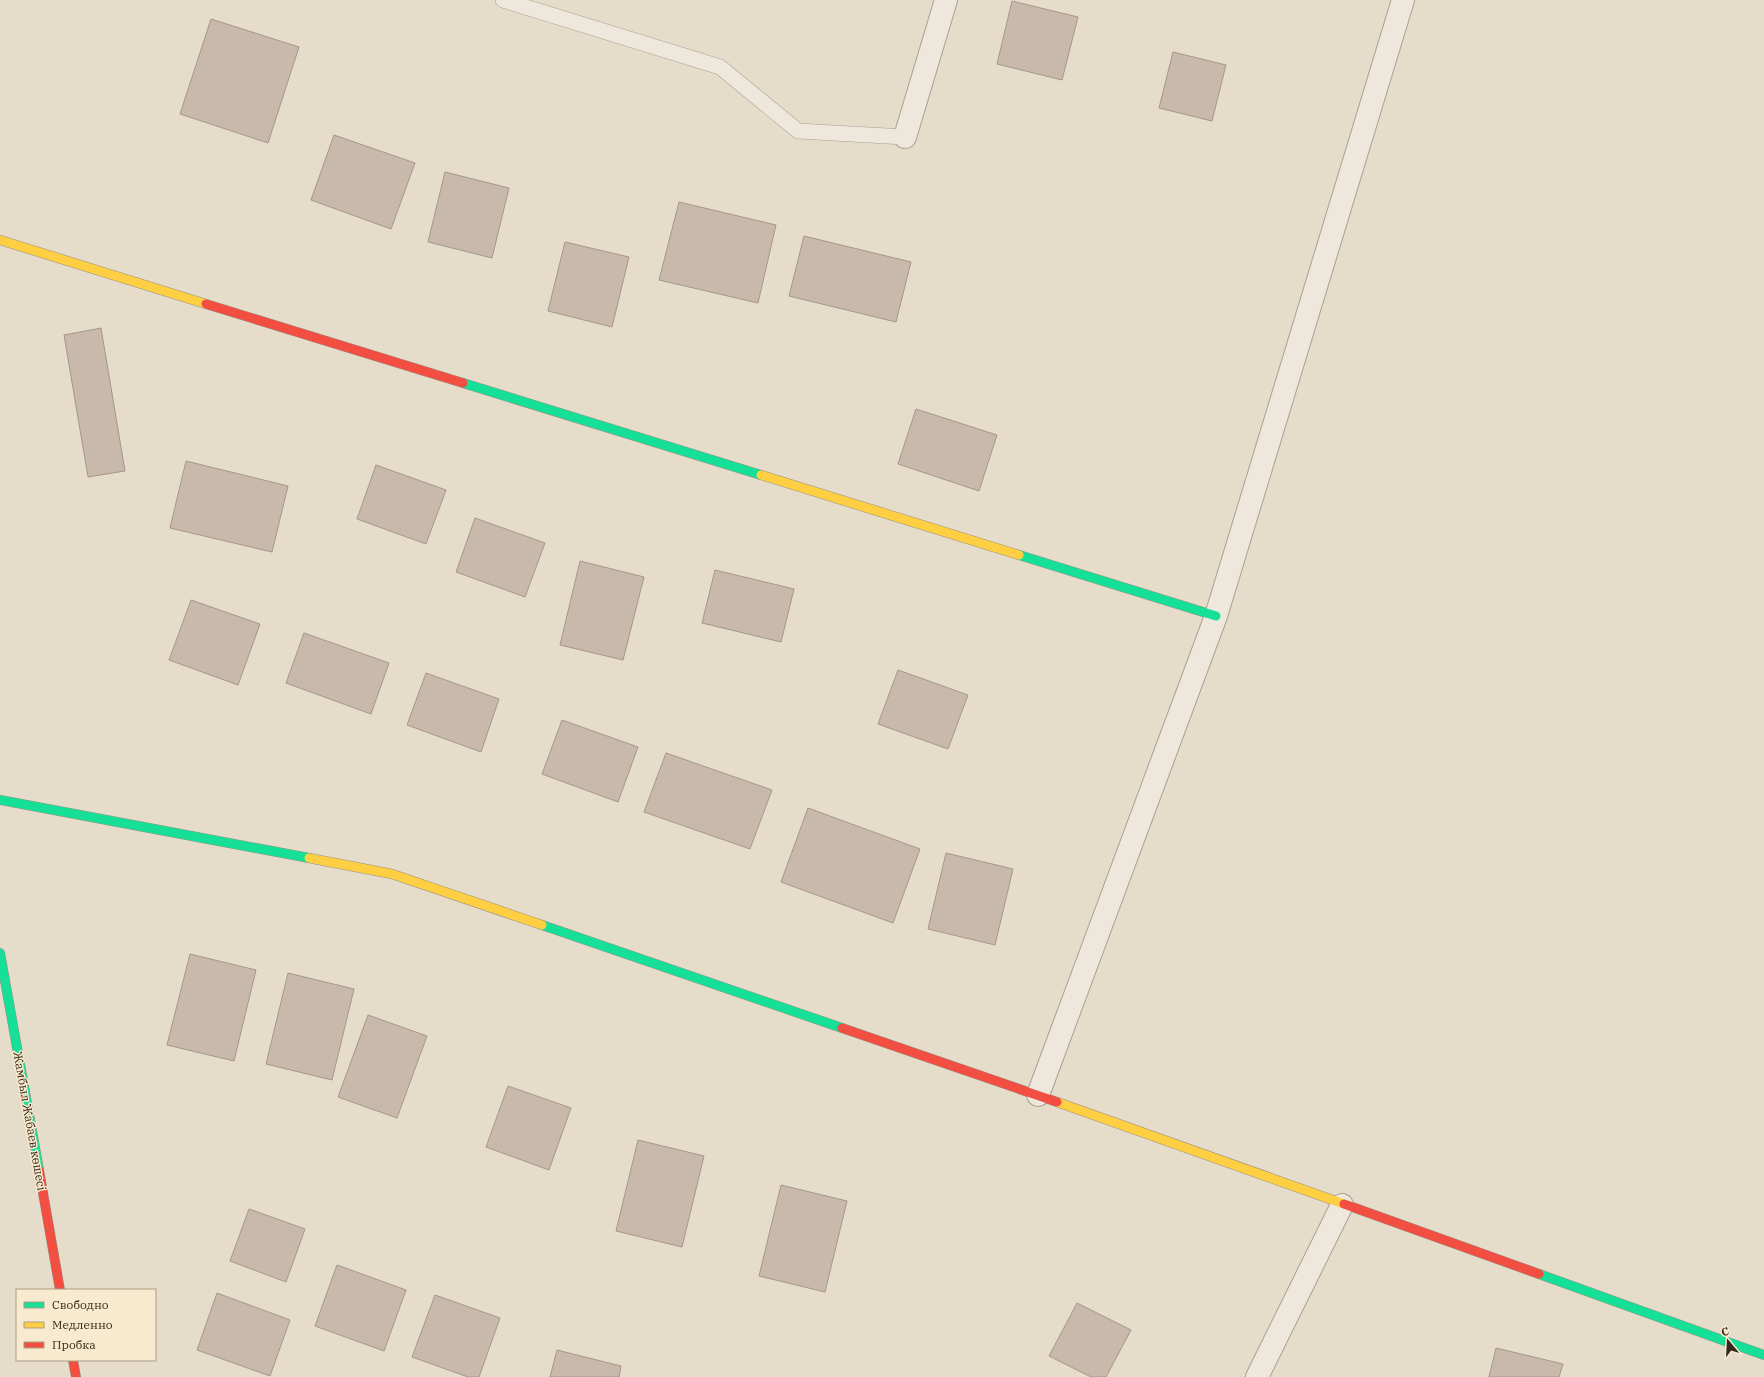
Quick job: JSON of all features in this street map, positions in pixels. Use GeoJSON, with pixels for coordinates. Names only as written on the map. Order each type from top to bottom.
{"type":"FeatureCollection","features":[{"type":"Feature","properties":{"kind":"street"},"geometry":{"type":"LineString","coordinates":[[905,137],[946,0]]}},
{"type":"Feature","properties":{"kind":"street"},"geometry":{"type":"LineString","coordinates":[[1038,1095],[1216,616],[1403,0]]}},
{"type":"Feature","properties":{"kind":"street"},"geometry":{"type":"LineString","coordinates":[[0,240],[1216,616]]}},
{"type":"Feature","properties":{"kind":"street"},"geometry":{"type":"LineString","coordinates":[[0,800],[392,874],[1038,1095],[1764,1355]]}},
{"type":"Feature","properties":{"kind":"street","name":"Жамбыл Жабаев көшесі"},"geometry":{"type":"LineString","coordinates":[[0,953],[60,1289]]}},
{"type":"Feature","properties":{"kind":"street"},"geometry":{"type":"LineString","coordinates":[[1257,1377],[1342,1205]]}},
{"type":"Feature","properties":{"kind":"street"},"geometry":{"type":"LineString","coordinates":[[73,1361],[76,1377]]}},
{"type":"Feature","properties":{"kind":"lane"},"geometry":{"type":"LineString","coordinates":[[503,0],[720,67],[798,131],[905,137]]}},
{"type":"Feature","properties":{"kind":"building"},"geometry":{"type":"Polygon","coordinates":[[[1012,1],[1078,17],[1062,80],[997,64],[1012,1]]]}},
{"type":"Feature","properties":{"kind":"building"},"geometry":{"type":"Polygon","coordinates":[[[211,19],[299,47],[268,143],[180,114],[211,19]]]}},
{"type":"Feature","properties":{"kind":"building"},"geometry":{"type":"Polygon","coordinates":[[[1173,52],[1226,65],[1212,121],[1159,108],[1173,52]]]}},
{"type":"Feature","properties":{"kind":"building"},"geometry":{"type":"Polygon","coordinates":[[[334,135],[415,163],[391,229],[311,200],[334,135]]]}},
{"type":"Feature","properties":{"kind":"building"},"geometry":{"type":"Polygon","coordinates":[[[445,172],[509,188],[492,258],[428,242],[445,172]]]}},
{"type":"Feature","properties":{"kind":"building"},"geometry":{"type":"Polygon","coordinates":[[[679,202],[776,225],[758,303],[659,280],[679,202]]]}},
{"type":"Feature","properties":{"kind":"building"},"geometry":{"type":"Polygon","coordinates":[[[804,236],[911,262],[896,322],[789,296],[804,236]]]}},
{"type":"Feature","properties":{"kind":"building"},"geometry":{"type":"Polygon","coordinates":[[[565,242],[629,257],[612,327],[548,311],[565,242]]]}},
{"type":"Feature","properties":{"kind":"building"},"geometry":{"type":"Polygon","coordinates":[[[101,328],[125,471],[88,477],[64,335],[101,328]]]}},
{"type":"Feature","properties":{"kind":"building"},"geometry":{"type":"Polygon","coordinates":[[[916,409],[997,435],[979,491],[898,464],[916,409]]]}},
{"type":"Feature","properties":{"kind":"building"},"geometry":{"type":"Polygon","coordinates":[[[186,461],[288,486],[272,552],[170,528],[186,461]]]}},
{"type":"Feature","properties":{"kind":"building"},"geometry":{"type":"Polygon","coordinates":[[[376,465],[446,490],[426,544],[357,519],[376,465]]]}},
{"type":"Feature","properties":{"kind":"building"},"geometry":{"type":"Polygon","coordinates":[[[475,518],[545,543],[525,597],[456,572],[475,518]]]}},
{"type":"Feature","properties":{"kind":"building"},"geometry":{"type":"Polygon","coordinates":[[[580,561],[644,577],[623,660],[560,645],[580,561]]]}},
{"type":"Feature","properties":{"kind":"building"},"geometry":{"type":"Polygon","coordinates":[[[715,570],[794,589],[781,642],[702,623],[715,570]]]}},
{"type":"Feature","properties":{"kind":"building"},"geometry":{"type":"Polygon","coordinates":[[[191,600],[260,624],[238,685],[169,660],[191,600]]]}},
{"type":"Feature","properties":{"kind":"building"},"geometry":{"type":"Polygon","coordinates":[[[304,633],[389,663],[371,714],[286,683],[304,633]]]}},
{"type":"Feature","properties":{"kind":"building"},"geometry":{"type":"Polygon","coordinates":[[[898,670],[968,695],[948,749],[878,724],[898,670]]]}},
{"type":"Feature","properties":{"kind":"building"},"geometry":{"type":"Polygon","coordinates":[[[426,673],[499,699],[481,752],[407,725],[426,673]]]}},
{"type":"Feature","properties":{"kind":"building"},"geometry":{"type":"Polygon","coordinates":[[[562,720],[638,747],[618,802],[542,774],[562,720]]]}},
{"type":"Feature","properties":{"kind":"building"},"geometry":{"type":"Polygon","coordinates":[[[666,753],[772,790],[750,849],[644,812],[666,753]]]}},
{"type":"Feature","properties":{"kind":"building"},"geometry":{"type":"Polygon","coordinates":[[[808,808],[920,849],[893,923],[781,882],[808,808]]]}},
{"type":"Feature","properties":{"kind":"building"},"geometry":{"type":"Polygon","coordinates":[[[946,853],[1013,869],[995,945],[928,929],[946,853]]]}},
{"type":"Feature","properties":{"kind":"building"},"geometry":{"type":"Polygon","coordinates":[[[190,954],[256,970],[234,1061],[167,1045],[190,954]]]}},
{"type":"Feature","properties":{"kind":"building"},"geometry":{"type":"Polygon","coordinates":[[[288,973],[354,989],[332,1080],[266,1064],[288,973]]]}},
{"type":"Feature","properties":{"kind":"building"},"geometry":{"type":"Polygon","coordinates":[[[368,1015],[427,1036],[397,1118],[338,1097],[368,1015]]]}},
{"type":"Feature","properties":{"kind":"building"},"geometry":{"type":"Polygon","coordinates":[[[508,1086],[571,1108],[549,1170],[486,1147],[508,1086]]]}},
{"type":"Feature","properties":{"kind":"building"},"geometry":{"type":"Polygon","coordinates":[[[638,1140],[704,1156],[682,1247],[616,1231],[638,1140]]]}},
{"type":"Feature","properties":{"kind":"building"},"geometry":{"type":"Polygon","coordinates":[[[781,1185],[847,1201],[825,1292],[759,1276],[781,1185]]]}},
{"type":"Feature","properties":{"kind":"building"},"geometry":{"type":"Polygon","coordinates":[[[249,1209],[305,1229],[286,1282],[230,1261],[249,1209]]]}},
{"type":"Feature","properties":{"kind":"building"},"geometry":{"type":"Polygon","coordinates":[[[337,1265],[406,1290],[384,1351],[315,1326],[337,1265]]]}},
{"type":"Feature","properties":{"kind":"building"},"geometry":{"type":"Polygon","coordinates":[[[217,1293],[290,1320],[270,1376],[197,1350],[217,1293]]]}},
{"type":"Feature","properties":{"kind":"building"},"geometry":{"type":"Polygon","coordinates":[[[435,1295],[500,1318],[479,1377],[468,1377],[412,1357],[435,1295]]]}},
{"type":"Feature","properties":{"kind":"building"},"geometry":{"type":"Polygon","coordinates":[[[1077,1303],[1131,1330],[1106,1377],[1091,1377],[1049,1356],[1077,1303]]]}},
{"type":"Feature","properties":{"kind":"building"},"geometry":{"type":"Polygon","coordinates":[[[1496,1348],[1563,1364],[1559,1377],[1489,1377],[1496,1348]]]}},
{"type":"Feature","properties":{"kind":"building"},"geometry":{"type":"Polygon","coordinates":[[[557,1350],[621,1366],[619,1377],[550,1377],[557,1350]]]}},
{"type":"Feature","properties":{"kind":"traffic: fast"},"geometry":{"type":"LineString","coordinates":[[463,383],[761,475]]}},
{"type":"Feature","properties":{"kind":"traffic: fast"},"geometry":{"type":"LineString","coordinates":[[1019,555],[1216,616]]}},
{"type":"Feature","properties":{"kind":"traffic: fast"},"geometry":{"type":"LineString","coordinates":[[0,800],[309,858]]}},
{"type":"Feature","properties":{"kind":"traffic: fast"},"geometry":{"type":"LineString","coordinates":[[542,925],[842,1028]]}},
{"type":"Feature","properties":{"kind":"traffic: fast"},"geometry":{"type":"LineString","coordinates":[[0,953],[39,1170]]}},
{"type":"Feature","properties":{"kind":"traffic: fast"},"geometry":{"type":"LineString","coordinates":[[1539,1274],[1764,1355]]}},
{"type":"Feature","properties":{"kind":"traffic: slow"},"geometry":{"type":"LineString","coordinates":[[0,240],[206,304]]}},
{"type":"Feature","properties":{"kind":"traffic: slow"},"geometry":{"type":"LineString","coordinates":[[761,475],[1019,555]]}},
{"type":"Feature","properties":{"kind":"traffic: slow"},"geometry":{"type":"LineString","coordinates":[[309,858],[392,874],[542,925]]}},
{"type":"Feature","properties":{"kind":"traffic: slow"},"geometry":{"type":"LineString","coordinates":[[1057,1102],[1344,1204]]}},
{"type":"Feature","properties":{"kind":"traffic: jam"},"geometry":{"type":"LineString","coordinates":[[206,304],[463,383]]}},
{"type":"Feature","properties":{"kind":"traffic: jam"},"geometry":{"type":"LineString","coordinates":[[842,1028],[1057,1102]]}},
{"type":"Feature","properties":{"kind":"traffic: jam"},"geometry":{"type":"LineString","coordinates":[[39,1170],[60,1289]]}},
{"type":"Feature","properties":{"kind":"traffic: jam"},"geometry":{"type":"LineString","coordinates":[[1344,1204],[1539,1274]]}},
{"type":"Feature","properties":{"kind":"traffic: jam"},"geometry":{"type":"LineString","coordinates":[[73,1361],[76,1377]]}}]}
